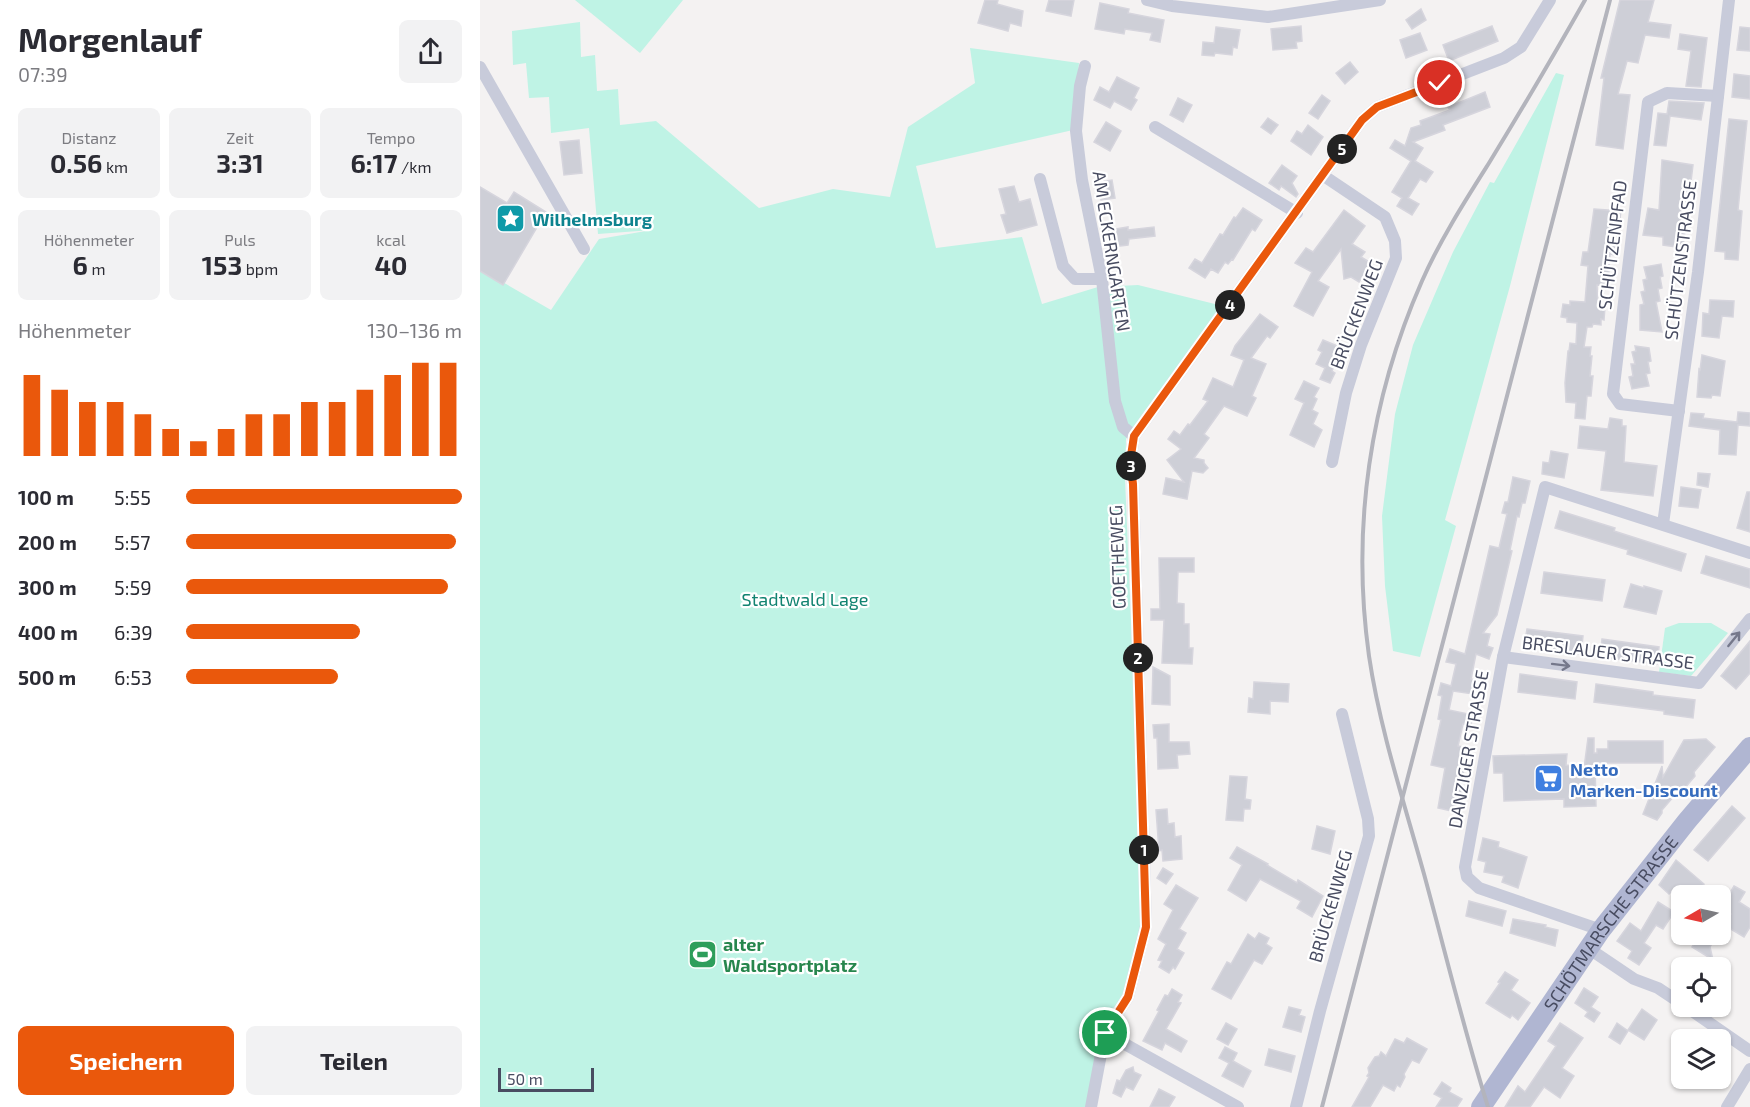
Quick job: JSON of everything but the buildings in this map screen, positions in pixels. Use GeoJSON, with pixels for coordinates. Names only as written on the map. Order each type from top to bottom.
{"type":"FeatureCollection","features":[{"type":"Feature","properties":{"kind":"main road","name":"SCHÖTMARSCHE STRASSE"},"geometry":{"type":"LineString","coordinates":[[1481,1107],[1601,930],[1687,821],[1750,747]]}},
{"type":"Feature","properties":{"kind":"street"},"geometry":{"type":"LineString","coordinates":[[1147,0],[1172,6],[1268,17],[1380,0]]}},
{"type":"Feature","properties":{"kind":"street","name":"GOETHEWEG"},"geometry":{"type":"LineString","coordinates":[[1091,1107],[1105,1033],[1128,997],[1146,927],[1133,484],[1130,462],[1134,436],[1324,176],[1362,120],[1377,107],[1504,58],[1521,47],[1550,0]]}},
{"type":"Feature","properties":{"kind":"street","name":"SCHÜTZENSTRASSE"},"geometry":{"type":"LineString","coordinates":[[1663,524],[1697,282],[1729,0]]}},
{"type":"Feature","properties":{"kind":"street","name":"AM ECKERNGARTEN"},"geometry":{"type":"LineString","coordinates":[[1085,66],[1080,86],[1076,131],[1082,180],[1102,279],[1115,401],[1123,427],[1134,436]]}},
{"type":"Feature","properties":{"kind":"street"},"geometry":{"type":"LineString","coordinates":[[480,67],[584,249]]}},
{"type":"Feature","properties":{"kind":"street","name":"SCHÜTZENPFAD"},"geometry":{"type":"LineString","coordinates":[[1679,411],[1620,404],[1613,394],[1648,102],[1667,93],[1718,96]]}},
{"type":"Feature","properties":{"kind":"street"},"geometry":{"type":"LineString","coordinates":[[1155,127],[1296,213]]}},
{"type":"Feature","properties":{"kind":"street","name":"BRÜCKENWEG"},"geometry":{"type":"LineString","coordinates":[[1324,176],[1385,218],[1395,241],[1396,258],[1361,345],[1346,393],[1332,462]]}},
{"type":"Feature","properties":{"kind":"street"},"geometry":{"type":"LineString","coordinates":[[1040,179],[1063,266],[1075,279],[1102,279]]}},
{"type":"Feature","properties":{"kind":"street","name":"DANZIGER STRASSE"},"geometry":{"type":"LineString","coordinates":[[1601,930],[1479,888],[1467,878],[1465,867],[1503,657],[1545,487],[1663,524]]}},
{"type":"Feature","properties":{"kind":"street"},"geometry":{"type":"LineString","coordinates":[[1663,524],[1750,553]]}},
{"type":"Feature","properties":{"kind":"street","name":"BRESLAUER STRASSE"},"geometry":{"type":"LineString","coordinates":[[1503,657],[1699,683],[1750,619]]}},
{"type":"Feature","properties":{"kind":"street","name":"BRÜCKENWEG"},"geometry":{"type":"LineString","coordinates":[[1296,1107],[1369,836],[1368,819],[1342,714]]}},
{"type":"Feature","properties":{"kind":"street"},"geometry":{"type":"LineString","coordinates":[[1588,948],[1635,979],[1658,988],[1671,997]]}},
{"type":"Feature","properties":{"kind":"street"},"geometry":{"type":"LineString","coordinates":[[1700,1017],[1750,1051]]}},
{"type":"Feature","properties":{"kind":"street"},"geometry":{"type":"LineString","coordinates":[[1105,1033],[1238,1107]]}},
{"type":"Feature","properties":{"kind":"street"},"geometry":{"type":"LineString","coordinates":[[1727,1107],[1750,1069]]}},
{"type":"Feature","properties":{"kind":"green space"},"geometry":{"type":"Polygon","coordinates":[[[575,0],[683,0],[640,53],[575,0]]]}},
{"type":"Feature","properties":{"kind":"green space","name":"Stadtwald Lage"},"geometry":{"type":"Polygon","coordinates":[[[580,22],[581,57],[595,55],[597,91],[618,89],[620,125],[656,121],[759,208],[833,189],[890,197],[908,127],[975,83],[970,48],[1079,63],[1073,130],[916,166],[936,248],[1022,237],[1042,304],[1098,287],[1138,285],[1223,306],[1126,439],[1125,479],[1138,784],[1141,922],[1123,999],[1100,1020],[1088,1107],[480,1107],[480,269],[551,310],[599,239],[652,230],[598,234],[589,128],[551,133],[549,97],[529,98],[526,63],[513,65],[512,31],[580,22]]]}},
{"type":"Feature","properties":{"kind":"green space"},"geometry":{"type":"Polygon","coordinates":[[[1556,73],[1564,75],[1510,286],[1445,520],[1456,526],[1420,657],[1393,651],[1385,586],[1382,516],[1395,414],[1413,345],[1453,252],[1490,182],[1494,183],[1556,73]]]}},
{"type":"Feature","properties":{"kind":"green space"},"geometry":{"type":"Polygon","coordinates":[[[1679,623],[1711,623],[1728,633],[1691,676],[1659,672],[1665,628],[1679,623]]]}},
{"type":"Feature","properties":{"kind":"railway"},"geometry":{"type":"LineString","coordinates":[[1488,1107],[1379,711],[1369,656],[1364,608],[1362,560],[1364,512],[1369,465],[1389,371],[1422,281],[1453,221],[1585,0]]}},
{"type":"Feature","properties":{"kind":"railway"},"geometry":{"type":"LineString","coordinates":[[1322,1107],[1610,0]]}},
{"type":"Feature","properties":{"kind":"place","name":"Wilhelmsburg"},"geometry":{"type":"Point","coordinates":[511,219]}},
{"type":"Feature","properties":{"kind":"place","name":"Netto Marken-Discount"},"geometry":{"type":"Point","coordinates":[1549,779]}},
{"type":"Feature","properties":{"kind":"place","name":"alter Waldsportplatz"},"geometry":{"type":"Point","coordinates":[702,954]}},
{"type":"Feature","properties":{"kind":"route"},"geometry":{"type":"LineString","coordinates":[[1105,1033],[1128,997],[1146,927],[1133,484],[1130,462],[1134,436],[1324,176],[1362,120],[1377,107],[1440,83]]}}]}
